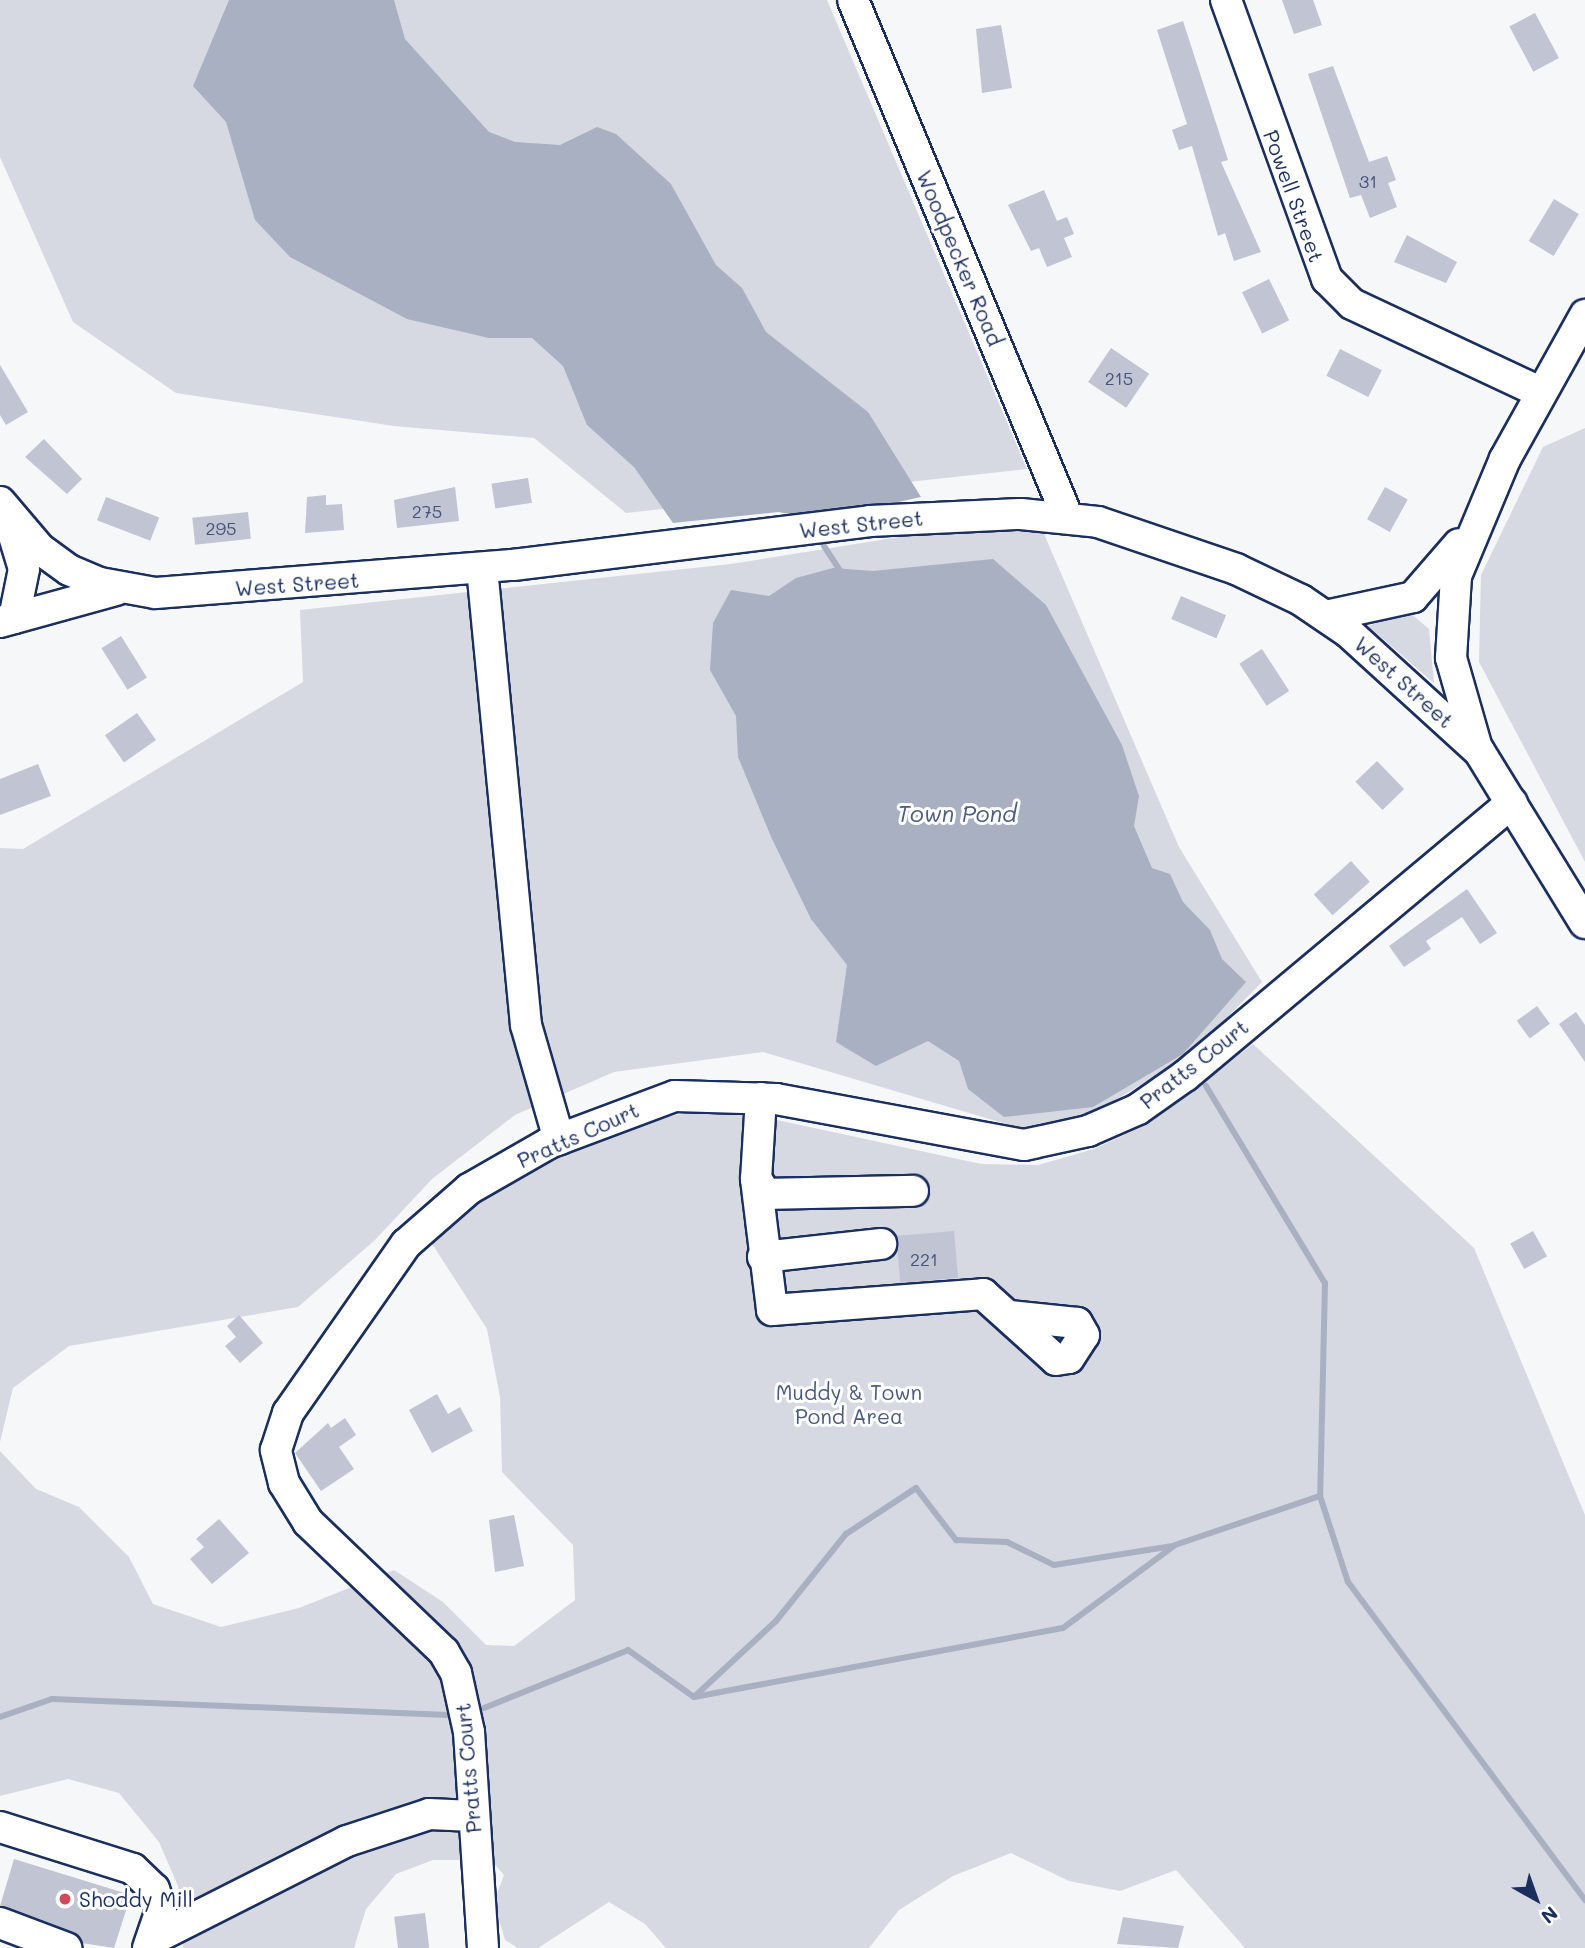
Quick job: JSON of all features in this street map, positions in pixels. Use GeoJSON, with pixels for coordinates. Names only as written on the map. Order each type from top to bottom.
{"type":"FeatureCollection","features":[{"type":"Feature","properties":{"kind":"street","name":"Woodpecker Road"},"geometry":{"type":"LineString","coordinates":[[853,0],[1067,516]]}},
{"type":"Feature","properties":{"kind":"street","name":"Powell Street"},"geometry":{"type":"LineString","coordinates":[[1226,0],[1327,279],[1352,304],[1540,392]]}},
{"type":"Feature","properties":{"kind":"street"},"geometry":{"type":"LineString","coordinates":[[1479,751],[1454,675],[1450,629],[1456,576],[1479,514],[1540,392],[1585,315]]}},
{"type":"Feature","properties":{"kind":"street","name":"West Street"},"geometry":{"type":"LineString","coordinates":[[2,504],[54,560],[123,589],[243,588],[482,568],[870,521],[1067,516],[1217,562],[1326,616],[1479,751],[1585,923]]}},
{"type":"Feature","properties":{"kind":"street","name":"West Street"},"geometry":{"type":"LineString","coordinates":[[2,504],[24,569],[7,620]]}},
{"type":"Feature","properties":{"kind":"street"},"geometry":{"type":"LineString","coordinates":[[1326,616],[1413,597],[1479,514]]}},
{"type":"Feature","properties":{"kind":"street"},"geometry":{"type":"LineString","coordinates":[[482,568],[526,1025],[559,1139]]}},
{"type":"Feature","properties":{"kind":"street"},"geometry":{"type":"LineString","coordinates":[[7,620],[123,589]]}},
{"type":"Feature","properties":{"kind":"street","name":"Pratts Court"},"geometry":{"type":"LineString","coordinates":[[483,1948],[469,1732],[456,1673],[444,1652],[308,1522],[284,1483],[276,1450],[288,1413],[406,1244],[468,1189],[559,1139],[675,1096],[761,1098],[1024,1145],[1088,1131],[1138,1109],[1185,1076],[1512,803]]}},
{"type":"Feature","properties":{"kind":"street"},"geometry":{"type":"LineString","coordinates":[[761,1098],[755,1179],[763,1257],[772,1310],[968,1293],[983,1294],[1009,1316]]}},
{"type":"Feature","properties":{"kind":"street"},"geometry":{"type":"LineString","coordinates":[[755,1179],[761,1190],[778,1198],[912,1191]]}},
{"type":"Feature","properties":{"kind":"street"},"geometry":{"type":"LineString","coordinates":[[763,1257],[881,1244]]}},
{"type":"Feature","properties":{"kind":"street"},"geometry":{"type":"LineString","coordinates":[[152,1943],[347,1841],[429,1814],[473,1816]]}},
{"type":"Feature","properties":{"kind":"street"},"geometry":{"type":"LineString","coordinates":[[0,1827],[133,1870],[153,1889],[161,1910],[152,1943]]}},
{"type":"Feature","properties":{"kind":"street"},"geometry":{"type":"LineString","coordinates":[[8,1935],[66,1948]]}},
{"type":"Feature","properties":{"kind":"green space"},"geometry":{"type":"Polygon","coordinates":[[[0,0],[827,0],[1027,469],[626,513],[534,438],[394,426],[176,393],[73,322],[0,157],[0,0]]]}},
{"type":"Feature","properties":{"kind":"green space"},"geometry":{"type":"Polygon","coordinates":[[[1585,428],[1585,862],[1479,662],[1481,575],[1543,447],[1585,428]]]}},
{"type":"Feature","properties":{"kind":"green space"},"geometry":{"type":"Polygon","coordinates":[[[1041,527],[1179,847],[1262,982],[1189,1056],[1085,1118],[1020,1128],[763,1052],[614,1072],[515,1115],[432,1179],[375,1240],[298,1307],[69,1346],[13,1388],[0,1442],[0,848],[23,849],[303,682],[300,610],[731,564],[943,530],[1041,527]]]}},
{"type":"Feature","properties":{"kind":"green space"},"geometry":{"type":"Polygon","coordinates":[[[1409,612],[1429,629],[1434,683],[1368,626],[1409,612]]]}},
{"type":"Feature","properties":{"kind":"green space","name":"Muddy & Town Pond Area"},"geometry":{"type":"Polygon","coordinates":[[[1253,1044],[1474,1248],[1585,1515],[1585,1948],[1245,1948],[1176,1870],[1120,1891],[1069,1881],[1011,1853],[953,1876],[899,1910],[869,1948],[666,1948],[645,1924],[609,1902],[538,1948],[518,1948],[505,1940],[494,1902],[504,1875],[491,1860],[433,1860],[396,1874],[366,1909],[354,1948],[183,1948],[178,1886],[159,1842],[119,1793],[68,1779],[0,1796],[0,1451],[36,1489],[79,1507],[129,1557],[153,1604],[221,1627],[299,1608],[394,1570],[443,1602],[486,1645],[514,1646],[575,1600],[573,1545],[502,1472],[500,1397],[487,1329],[427,1236],[553,1157],[638,1123],[686,1113],[749,1114],[981,1164],[1038,1165],[1094,1149],[1148,1124],[1253,1044]]]}},
{"type":"Feature","properties":{"kind":"water"},"geometry":{"type":"Polygon","coordinates":[[[229,0],[394,0],[405,39],[489,132],[515,142],[560,145],[597,127],[616,134],[671,184],[716,265],[742,288],[766,332],[868,412],[921,497],[820,519],[778,512],[673,523],[634,467],[587,425],[563,366],[532,338],[489,338],[407,319],[290,257],[255,220],[226,122],[193,86],[229,0]]]}},
{"type":"Feature","properties":{"kind":"water","name":"Town Pond"},"geometry":{"type":"Polygon","coordinates":[[[993,559],[1046,605],[1122,745],[1139,796],[1134,826],[1152,868],[1170,874],[1183,902],[1210,930],[1222,959],[1246,982],[1183,1054],[1093,1107],[1004,1117],[968,1089],[959,1061],[928,1041],[876,1066],[836,1042],[847,965],[811,919],[772,839],[738,757],[736,716],[710,670],[713,623],[731,590],[769,596],[796,578],[833,568],[873,571],[993,559]]]}},
{"type":"Feature","properties":{"kind":"building"},"geometry":{"type":"Polygon","coordinates":[[[1282,0],[1313,0],[1322,25],[1294,34],[1282,0]]]}},
{"type":"Feature","properties":{"kind":"building"},"geometry":{"type":"Polygon","coordinates":[[[1535,13],[1559,58],[1533,72],[1509,27],[1535,13]]]}},
{"type":"Feature","properties":{"kind":"building"},"geometry":{"type":"Polygon","coordinates":[[[1183,21],[1228,160],[1221,162],[1261,252],[1234,261],[1225,233],[1218,236],[1192,146],[1179,150],[1172,130],[1187,124],[1157,30],[1183,21]]]}},
{"type":"Feature","properties":{"kind":"building"},"geometry":{"type":"Polygon","coordinates":[[[1001,25],[1012,88],[982,93],[976,29],[1001,25]]]}},
{"type":"Feature","properties":{"kind":"building"},"geometry":{"type":"Polygon","coordinates":[[[1333,66],[1369,162],[1387,156],[1396,180],[1388,183],[1397,207],[1370,218],[1361,195],[1350,198],[1308,74],[1333,66]]]}},
{"type":"Feature","properties":{"kind":"building"},"geometry":{"type":"Polygon","coordinates":[[[1044,190],[1057,221],[1067,217],[1074,234],[1064,238],[1072,257],[1047,267],[1039,248],[1031,251],[1008,205],[1044,190]]]}},
{"type":"Feature","properties":{"kind":"building"},"geometry":{"type":"Polygon","coordinates":[[[1554,199],[1579,214],[1554,256],[1529,241],[1554,199]]]}},
{"type":"Feature","properties":{"kind":"building"},"geometry":{"type":"Polygon","coordinates":[[[1407,235],[1457,262],[1446,283],[1394,262],[1407,235]]]}},
{"type":"Feature","properties":{"kind":"building"},"geometry":{"type":"Polygon","coordinates":[[[1269,279],[1289,320],[1262,333],[1242,292],[1269,279]]]}},
{"type":"Feature","properties":{"kind":"building"},"geometry":{"type":"Polygon","coordinates":[[[1111,348],[1149,374],[1126,408],[1088,382],[1111,348]]]}},
{"type":"Feature","properties":{"kind":"building"},"geometry":{"type":"Polygon","coordinates":[[[1340,349],[1382,370],[1368,397],[1326,376],[1340,349]]]}},
{"type":"Feature","properties":{"kind":"building"},"geometry":{"type":"Polygon","coordinates":[[[0,365],[28,412],[6,425],[0,415],[0,365]]]}},
{"type":"Feature","properties":{"kind":"building"},"geometry":{"type":"Polygon","coordinates":[[[44,439],[82,479],[67,494],[25,457],[44,439]]]}},
{"type":"Feature","properties":{"kind":"building"},"geometry":{"type":"Polygon","coordinates":[[[528,478],[532,503],[495,508],[491,484],[528,478]]]}},
{"type":"Feature","properties":{"kind":"building"},"geometry":{"type":"Polygon","coordinates":[[[455,487],[459,521],[397,528],[394,500],[455,487]]]}},
{"type":"Feature","properties":{"kind":"building"},"geometry":{"type":"Polygon","coordinates":[[[1385,487],[1408,500],[1390,532],[1367,519],[1385,487]]]}},
{"type":"Feature","properties":{"kind":"building"},"geometry":{"type":"Polygon","coordinates":[[[326,495],[326,505],[342,504],[344,530],[305,533],[307,497],[326,495]]]}},
{"type":"Feature","properties":{"kind":"building"},"geometry":{"type":"Polygon","coordinates":[[[106,497],[159,517],[150,541],[97,520],[106,497]]]}},
{"type":"Feature","properties":{"kind":"building"},"geometry":{"type":"Polygon","coordinates":[[[248,512],[251,539],[195,545],[192,518],[248,512]]]}},
{"type":"Feature","properties":{"kind":"building"},"geometry":{"type":"Polygon","coordinates":[[[1181,596],[1226,615],[1216,638],[1171,619],[1181,596]]]}},
{"type":"Feature","properties":{"kind":"building"},"geometry":{"type":"Polygon","coordinates":[[[121,636],[147,678],[127,690],[101,648],[121,636]]]}},
{"type":"Feature","properties":{"kind":"building"},"geometry":{"type":"Polygon","coordinates":[[[1262,649],[1289,691],[1267,706],[1239,664],[1262,649]]]}},
{"type":"Feature","properties":{"kind":"building"},"geometry":{"type":"Polygon","coordinates":[[[137,713],[156,740],[124,762],[105,735],[137,713]]]}},
{"type":"Feature","properties":{"kind":"building"},"geometry":{"type":"Polygon","coordinates":[[[1377,761],[1404,789],[1383,810],[1355,782],[1377,761]]]}},
{"type":"Feature","properties":{"kind":"building"},"geometry":{"type":"Polygon","coordinates":[[[38,764],[51,796],[0,815],[0,779],[38,764]]]}},
{"type":"Feature","properties":{"kind":"building"},"geometry":{"type":"Polygon","coordinates":[[[1351,861],[1370,882],[1333,915],[1314,894],[1351,861]]]}},
{"type":"Feature","properties":{"kind":"building"},"geometry":{"type":"Polygon","coordinates":[[[1467,889],[1497,933],[1480,944],[1462,917],[1426,941],[1431,949],[1404,967],[1389,946],[1467,889]]]}},
{"type":"Feature","properties":{"kind":"building"},"geometry":{"type":"Polygon","coordinates":[[[1537,1006],[1550,1024],[1530,1038],[1517,1021],[1537,1006]]]}},
{"type":"Feature","properties":{"kind":"building"},"geometry":{"type":"Polygon","coordinates":[[[1576,1012],[1585,1025],[1585,1062],[1559,1024],[1576,1012]]]}},
{"type":"Feature","properties":{"kind":"building"},"geometry":{"type":"Polygon","coordinates":[[[954,1231],[958,1278],[900,1283],[896,1236],[954,1231]]]}},
{"type":"Feature","properties":{"kind":"building"},"geometry":{"type":"Polygon","coordinates":[[[1533,1231],[1547,1256],[1524,1269],[1510,1244],[1533,1231]]]}},
{"type":"Feature","properties":{"kind":"building"},"geometry":{"type":"Polygon","coordinates":[[[239,1315],[263,1343],[240,1363],[225,1346],[236,1337],[227,1326],[239,1315]]]}},
{"type":"Feature","properties":{"kind":"building"},"geometry":{"type":"Polygon","coordinates":[[[437,1394],[448,1414],[460,1407],[473,1431],[432,1453],[409,1410],[437,1394]]]}},
{"type":"Feature","properties":{"kind":"building"},"geometry":{"type":"Polygon","coordinates":[[[345,1418],[356,1435],[339,1447],[354,1469],[321,1491],[295,1453],[328,1423],[331,1428],[345,1418]]]}},
{"type":"Feature","properties":{"kind":"building"},"geometry":{"type":"Polygon","coordinates":[[[514,1515],[524,1566],[495,1572],[489,1520],[514,1515]]]}},
{"type":"Feature","properties":{"kind":"building"},"geometry":{"type":"Polygon","coordinates":[[[219,1519],[249,1553],[212,1584],[190,1559],[204,1547],[196,1539],[219,1519]]]}},
{"type":"Feature","properties":{"kind":"building","name":"Shoddy Mill"},"geometry":{"type":"Polygon","coordinates":[[[14,1859],[131,1895],[114,1948],[82,1943],[72,1932],[0,1906],[14,1859]]]}},
{"type":"Feature","properties":{"kind":"building"},"geometry":{"type":"Polygon","coordinates":[[[425,1913],[429,1948],[398,1948],[394,1917],[425,1913]]]}},
{"type":"Feature","properties":{"kind":"building"},"geometry":{"type":"Polygon","coordinates":[[[1123,1917],[1184,1926],[1178,1948],[1117,1944],[1123,1917]]]}},
{"type":"Feature","properties":{"kind":"waterway"},"geometry":{"type":"LineString","coordinates":[[824,546],[842,574]]}},
{"type":"Feature","properties":{"kind":"waterway"},"geometry":{"type":"LineString","coordinates":[[1206,1086],[1325,1283],[1320,1496],[1348,1582],[1585,1900]]}},
{"type":"Feature","properties":{"kind":"waterway"},"geometry":{"type":"LineString","coordinates":[[695,1696],[776,1621],[846,1534],[916,1488],[956,1540],[1007,1542],[1054,1565],[1172,1546]]}},
{"type":"Feature","properties":{"kind":"waterway"},"geometry":{"type":"LineString","coordinates":[[484,1708],[628,1650],[694,1697],[1063,1628],[1175,1545],[1320,1496]]}},
{"type":"Feature","properties":{"kind":"waterway"},"geometry":{"type":"LineString","coordinates":[[0,1717],[52,1699],[454,1715]]}},
{"type":"Feature","properties":{"kind":"place","name":"Shoddy Mill"},"geometry":{"type":"Point","coordinates":[65,1899]}}]}
